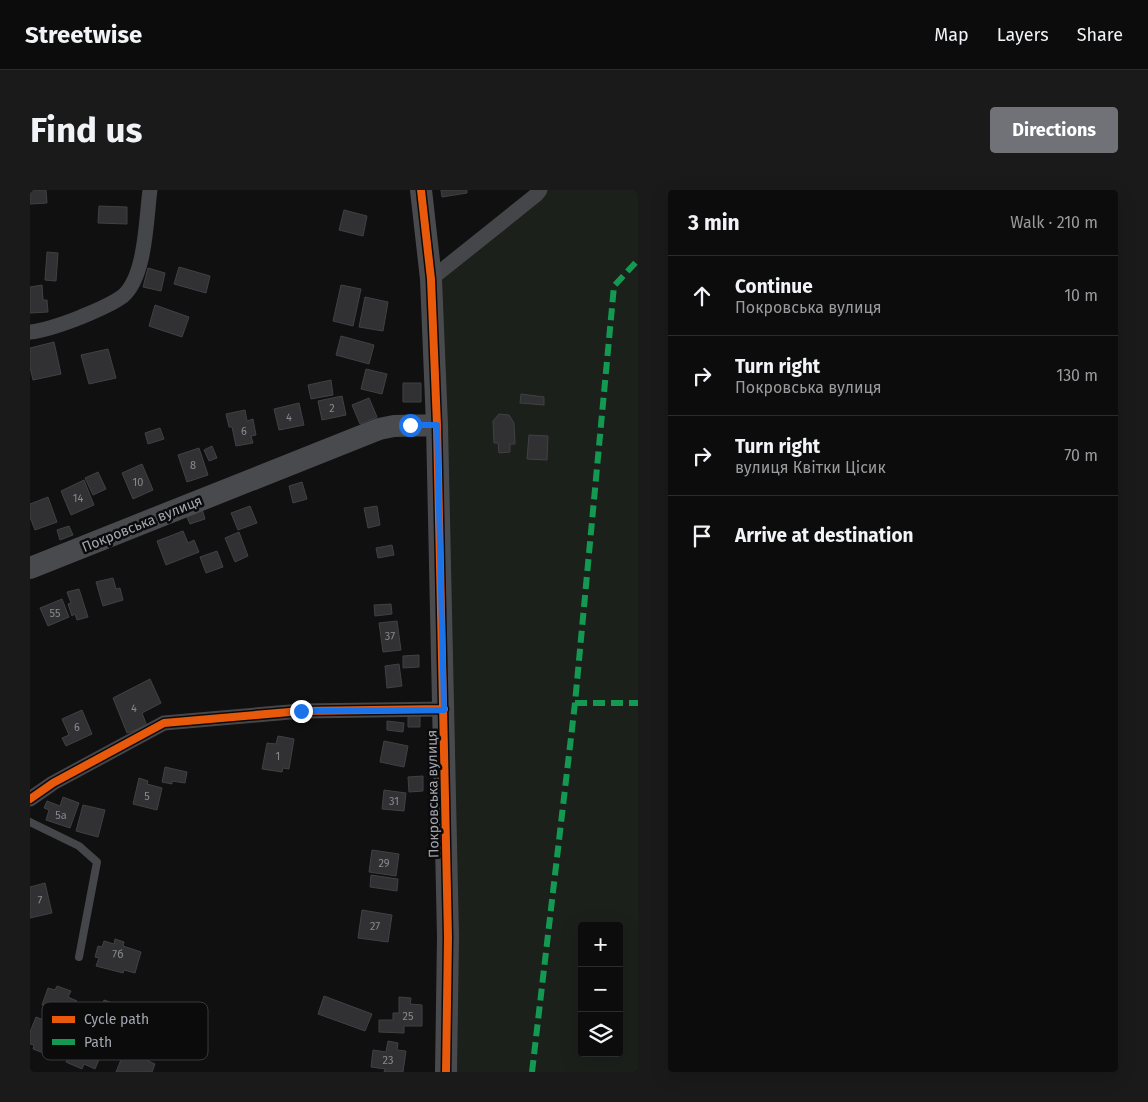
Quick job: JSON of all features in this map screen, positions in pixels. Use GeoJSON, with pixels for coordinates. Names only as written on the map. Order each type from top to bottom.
{"type":"FeatureCollection","features":[{"type":"Feature","properties":{"kind":"street"},"geometry":{"type":"LineString","coordinates":[[30,332],[56,326],[95,311],[123,296],[136,276],[142,252],[150,190]]}},
{"type":"Feature","properties":{"kind":"street"},"geometry":{"type":"LineString","coordinates":[[421,190],[431,279],[437,425]]}},
{"type":"Feature","properties":{"kind":"street"},"geometry":{"type":"LineString","coordinates":[[431,279],[536,196],[540,190]]}},
{"type":"Feature","properties":{"kind":"street","name":"Покровська вулиця"},"geometry":{"type":"LineString","coordinates":[[30,568],[379,429],[394,426],[437,425],[448,937],[446,1072]]}},
{"type":"Feature","properties":{"kind":"street"},"geometry":{"type":"LineString","coordinates":[[30,799],[54,783],[164,723],[301,711],[444,710]]}},
{"type":"Feature","properties":{"kind":"lane"},"geometry":{"type":"LineString","coordinates":[[30,822],[79,846],[97,862],[80,957]]}},
{"type":"Feature","properties":{"kind":"shaded area"},"geometry":{"type":"Polygon","coordinates":[[[540,190],[638,190],[638,1072],[446,1072],[431,279],[540,190]]]}},
{"type":"Feature","properties":{"kind":"building"},"geometry":{"type":"Polygon","coordinates":[[[30,190],[46,190],[47,203],[30,204],[30,190]]]}},
{"type":"Feature","properties":{"kind":"building"},"geometry":{"type":"Polygon","coordinates":[[[441,190],[467,190],[467,193],[442,197],[441,190]]]}},
{"type":"Feature","properties":{"kind":"building"},"geometry":{"type":"Polygon","coordinates":[[[99,206],[127,207],[127,224],[98,223],[99,206]]]}},
{"type":"Feature","properties":{"kind":"building"},"geometry":{"type":"Polygon","coordinates":[[[344,210],[367,216],[363,236],[339,230],[344,210]]]}},
{"type":"Feature","properties":{"kind":"building"},"geometry":{"type":"Polygon","coordinates":[[[47,252],[58,253],[56,281],[45,280],[47,252]]]}},
{"type":"Feature","properties":{"kind":"building"},"geometry":{"type":"Polygon","coordinates":[[[179,267],[210,276],[206,293],[174,284],[179,267]]]}},
{"type":"Feature","properties":{"kind":"building"},"geometry":{"type":"Polygon","coordinates":[[[148,268],[165,273],[161,291],[143,287],[148,268]]]}},
{"type":"Feature","properties":{"kind":"building"},"geometry":{"type":"Polygon","coordinates":[[[42,285],[43,300],[47,300],[48,312],[30,313],[30,287],[42,285]]]}},
{"type":"Feature","properties":{"kind":"building"},"geometry":{"type":"Polygon","coordinates":[[[341,285],[361,289],[353,326],[333,321],[341,285]]]}},
{"type":"Feature","properties":{"kind":"building"},"geometry":{"type":"Polygon","coordinates":[[[365,297],[388,302],[383,331],[359,327],[365,297]]]}},
{"type":"Feature","properties":{"kind":"building"},"geometry":{"type":"Polygon","coordinates":[[[155,305],[189,317],[182,337],[149,326],[155,305]]]}},
{"type":"Feature","properties":{"kind":"building"},"geometry":{"type":"Polygon","coordinates":[[[341,336],[374,345],[369,364],[336,355],[341,336]]]}},
{"type":"Feature","properties":{"kind":"building"},"geometry":{"type":"Polygon","coordinates":[[[54,342],[61,374],[33,380],[30,367],[30,348],[54,342]]]}},
{"type":"Feature","properties":{"kind":"building"},"geometry":{"type":"Polygon","coordinates":[[[108,349],[116,378],[89,384],[81,355],[108,349]]]}},
{"type":"Feature","properties":{"kind":"building"},"geometry":{"type":"Polygon","coordinates":[[[366,369],[387,374],[382,394],[361,389],[366,369]]]}},
{"type":"Feature","properties":{"kind":"building"},"geometry":{"type":"Polygon","coordinates":[[[331,380],[333,395],[311,399],[308,385],[331,380]]]}},
{"type":"Feature","properties":{"kind":"building"},"geometry":{"type":"Polygon","coordinates":[[[403,383],[421,383],[421,402],[403,402],[403,383]]]}},
{"type":"Feature","properties":{"kind":"building"},"geometry":{"type":"Polygon","coordinates":[[[521,394],[544,397],[544,405],[520,403],[521,394]]]}},
{"type":"Feature","properties":{"kind":"building"},"geometry":{"type":"Polygon","coordinates":[[[342,396],[346,415],[322,420],[318,401],[342,396]]]}},
{"type":"Feature","properties":{"kind":"building"},"geometry":{"type":"Polygon","coordinates":[[[369,398],[377,417],[360,424],[352,405],[369,398]]]}},
{"type":"Feature","properties":{"kind":"building"},"geometry":{"type":"Polygon","coordinates":[[[299,403],[304,425],[279,430],[274,409],[299,403]]]}},
{"type":"Feature","properties":{"kind":"building"},"geometry":{"type":"Polygon","coordinates":[[[245,410],[247,421],[253,419],[256,435],[251,436],[253,443],[236,446],[232,427],[229,427],[226,414],[245,410]]]}},
{"type":"Feature","properties":{"kind":"building"},"geometry":{"type":"Polygon","coordinates":[[[499,414],[509,415],[514,423],[515,444],[510,444],[510,452],[499,453],[498,443],[494,443],[493,421],[499,414]]]}},
{"type":"Feature","properties":{"kind":"building"},"geometry":{"type":"Polygon","coordinates":[[[160,428],[164,439],[148,444],[145,433],[160,428]]]}},
{"type":"Feature","properties":{"kind":"building"},"geometry":{"type":"Polygon","coordinates":[[[529,435],[548,436],[547,460],[527,459],[529,435]]]}},
{"type":"Feature","properties":{"kind":"building"},"geometry":{"type":"Polygon","coordinates":[[[212,446],[217,458],[209,461],[204,450],[212,446]]]}},
{"type":"Feature","properties":{"kind":"building"},"geometry":{"type":"Polygon","coordinates":[[[199,448],[208,475],[187,482],[178,455],[199,448]]]}},
{"type":"Feature","properties":{"kind":"building"},"geometry":{"type":"Polygon","coordinates":[[[142,464],[153,490],[133,499],[122,473],[142,464]]]}},
{"type":"Feature","properties":{"kind":"building"},"geometry":{"type":"Polygon","coordinates":[[[98,472],[106,489],[93,495],[85,478],[98,472]]]}},
{"type":"Feature","properties":{"kind":"building"},"geometry":{"type":"Polygon","coordinates":[[[84,480],[94,505],[71,515],[61,491],[84,480]]]}},
{"type":"Feature","properties":{"kind":"building"},"geometry":{"type":"Polygon","coordinates":[[[302,482],[307,499],[293,503],[289,486],[302,482]]]}},
{"type":"Feature","properties":{"kind":"building"},"geometry":{"type":"Polygon","coordinates":[[[48,497],[57,522],[35,530],[30,517],[30,504],[48,497]]]}},
{"type":"Feature","properties":{"kind":"building"},"geometry":{"type":"Polygon","coordinates":[[[250,506],[257,523],[238,530],[231,513],[250,506]]]}},
{"type":"Feature","properties":{"kind":"building"},"geometry":{"type":"Polygon","coordinates":[[[377,506],[380,525],[368,528],[364,508],[377,506]]]}},
{"type":"Feature","properties":{"kind":"building"},"geometry":{"type":"Polygon","coordinates":[[[202,509],[205,519],[190,524],[186,515],[202,509]]]}},
{"type":"Feature","properties":{"kind":"building"},"geometry":{"type":"Polygon","coordinates":[[[69,526],[73,535],[60,540],[57,530],[69,526]]]}},
{"type":"Feature","properties":{"kind":"building"},"geometry":{"type":"Polygon","coordinates":[[[183,531],[188,543],[194,540],[199,552],[166,565],[157,541],[183,531]]]}},
{"type":"Feature","properties":{"kind":"building"},"geometry":{"type":"Polygon","coordinates":[[[239,532],[248,556],[235,562],[225,538],[239,532]]]}},
{"type":"Feature","properties":{"kind":"building"},"geometry":{"type":"Polygon","coordinates":[[[392,545],[394,555],[378,558],[376,548],[392,545]]]}},
{"type":"Feature","properties":{"kind":"building"},"geometry":{"type":"Polygon","coordinates":[[[217,551],[223,567],[206,573],[200,557],[217,551]]]}},
{"type":"Feature","properties":{"kind":"building"},"geometry":{"type":"Polygon","coordinates":[[[113,578],[116,589],[120,588],[123,600],[103,606],[96,582],[113,578]]]}},
{"type":"Feature","properties":{"kind":"building"},"geometry":{"type":"Polygon","coordinates":[[[79,589],[88,617],[77,620],[75,614],[72,616],[68,604],[71,603],[67,592],[79,589]]]}},
{"type":"Feature","properties":{"kind":"building"},"geometry":{"type":"Polygon","coordinates":[[[62,599],[69,617],[48,626],[40,608],[62,599]]]}},
{"type":"Feature","properties":{"kind":"building"},"geometry":{"type":"Polygon","coordinates":[[[391,604],[392,614],[375,616],[374,605],[391,604]]]}},
{"type":"Feature","properties":{"kind":"building"},"geometry":{"type":"Polygon","coordinates":[[[397,621],[401,650],[383,652],[379,623],[397,621]]]}},
{"type":"Feature","properties":{"kind":"building"},"geometry":{"type":"Polygon","coordinates":[[[419,655],[419,667],[403,668],[403,656],[419,655]]]}},
{"type":"Feature","properties":{"kind":"building"},"geometry":{"type":"Polygon","coordinates":[[[399,664],[402,686],[387,688],[385,666],[399,664]]]}},
{"type":"Feature","properties":{"kind":"building"},"geometry":{"type":"Polygon","coordinates":[[[150,679],[161,703],[142,713],[147,726],[127,733],[113,698],[150,679]]]}},
{"type":"Feature","properties":{"kind":"building"},"geometry":{"type":"Polygon","coordinates":[[[82,710],[92,734],[66,746],[62,738],[69,735],[62,719],[82,710]]]}},
{"type":"Feature","properties":{"kind":"building"},"geometry":{"type":"Polygon","coordinates":[[[408,714],[420,714],[420,727],[408,727],[408,714]]]}},
{"type":"Feature","properties":{"kind":"building"},"geometry":{"type":"Polygon","coordinates":[[[387,721],[404,723],[403,732],[387,730],[387,721]]]}},
{"type":"Feature","properties":{"kind":"building"},"geometry":{"type":"Polygon","coordinates":[[[278,736],[294,739],[289,769],[283,768],[282,772],[262,769],[267,743],[276,744],[278,736]]]}},
{"type":"Feature","properties":{"kind":"building"},"geometry":{"type":"Polygon","coordinates":[[[384,741],[408,746],[404,767],[380,762],[384,741]]]}},
{"type":"Feature","properties":{"kind":"building"},"geometry":{"type":"Polygon","coordinates":[[[165,767],[187,772],[185,783],[172,781],[172,784],[162,782],[165,767]]]}},
{"type":"Feature","properties":{"kind":"building"},"geometry":{"type":"Polygon","coordinates":[[[423,776],[423,791],[409,792],[408,777],[423,776]]]}},
{"type":"Feature","properties":{"kind":"building"},"geometry":{"type":"Polygon","coordinates":[[[139,778],[148,781],[147,784],[162,788],[157,810],[133,804],[139,778]]]}},
{"type":"Feature","properties":{"kind":"building"},"geometry":{"type":"Polygon","coordinates":[[[384,790],[406,793],[404,811],[382,809],[384,790]]]}},
{"type":"Feature","properties":{"kind":"building"},"geometry":{"type":"Polygon","coordinates":[[[63,797],[79,803],[70,828],[46,820],[49,810],[44,808],[47,801],[60,806],[63,797]]]}},
{"type":"Feature","properties":{"kind":"building"},"geometry":{"type":"Polygon","coordinates":[[[83,805],[105,810],[98,837],[76,831],[83,805]]]}},
{"type":"Feature","properties":{"kind":"building"},"geometry":{"type":"Polygon","coordinates":[[[372,850],[399,854],[396,876],[369,872],[372,850]]]}},
{"type":"Feature","properties":{"kind":"building"},"geometry":{"type":"Polygon","coordinates":[[[371,875],[398,879],[397,891],[370,887],[371,875]]]}},
{"type":"Feature","properties":{"kind":"building"},"geometry":{"type":"Polygon","coordinates":[[[45,883],[52,913],[30,918],[30,887],[45,883]]]}},
{"type":"Feature","properties":{"kind":"building"},"geometry":{"type":"Polygon","coordinates":[[[362,910],[392,915],[388,942],[358,938],[362,910]]]}},
{"type":"Feature","properties":{"kind":"building"},"geometry":{"type":"Polygon","coordinates":[[[115,939],[124,942],[123,946],[141,952],[135,973],[124,970],[123,973],[96,966],[99,958],[95,957],[98,946],[102,947],[104,941],[114,944],[115,939]]]}},
{"type":"Feature","properties":{"kind":"building"},"geometry":{"type":"Polygon","coordinates":[[[57,986],[71,991],[68,997],[77,1002],[43,1002],[48,988],[55,990],[57,986]]]}},
{"type":"Feature","properties":{"kind":"building"},"geometry":{"type":"Polygon","coordinates":[[[324,996],[372,1014],[365,1031],[318,1014],[324,996]]]}},
{"type":"Feature","properties":{"kind":"building"},"geometry":{"type":"Polygon","coordinates":[[[399,997],[411,998],[410,1004],[422,1005],[422,1026],[404,1026],[404,1033],[379,1032],[379,1020],[393,1020],[393,1013],[399,1013],[399,997]]]}},
{"type":"Feature","properties":{"kind":"building"},"geometry":{"type":"Polygon","coordinates":[[[36,1017],[42,1019],[42,1052],[33,1049],[34,1045],[30,1044],[30,1032],[36,1017]]]}},
{"type":"Feature","properties":{"kind":"building"},"geometry":{"type":"Polygon","coordinates":[[[388,1041],[398,1043],[397,1050],[406,1051],[403,1072],[384,1072],[385,1069],[371,1067],[373,1050],[386,1052],[388,1041]]]}},
{"type":"Feature","properties":{"kind":"building"},"geometry":{"type":"Polygon","coordinates":[[[67,1060],[99,1060],[95,1069],[84,1064],[82,1069],[66,1062],[67,1060]]]}},
{"type":"Feature","properties":{"kind":"building"},"geometry":{"type":"Polygon","coordinates":[[[121,1060],[146,1060],[155,1064],[152,1072],[116,1072],[121,1060]]]}},
{"type":"Feature","properties":{"kind":"marked path"},"geometry":{"type":"LineString","coordinates":[[532,1072],[575,703],[614,286],[638,260]]}},
{"type":"Feature","properties":{"kind":"marked path"},"geometry":{"type":"LineString","coordinates":[[575,703],[638,703]]}},
{"type":"Feature","properties":{"kind":"cycle path"},"geometry":{"type":"LineString","coordinates":[[421,190],[431,279],[437,425],[448,937],[446,1072]]}},
{"type":"Feature","properties":{"kind":"cycle path"},"geometry":{"type":"LineString","coordinates":[[30,799],[53,783],[164,723],[301,711],[444,709]]}},
{"type":"Feature","properties":{"kind":"route"},"geometry":{"type":"LineString","coordinates":[[301,711],[444,710],[437,425],[410,425]]}}]}
